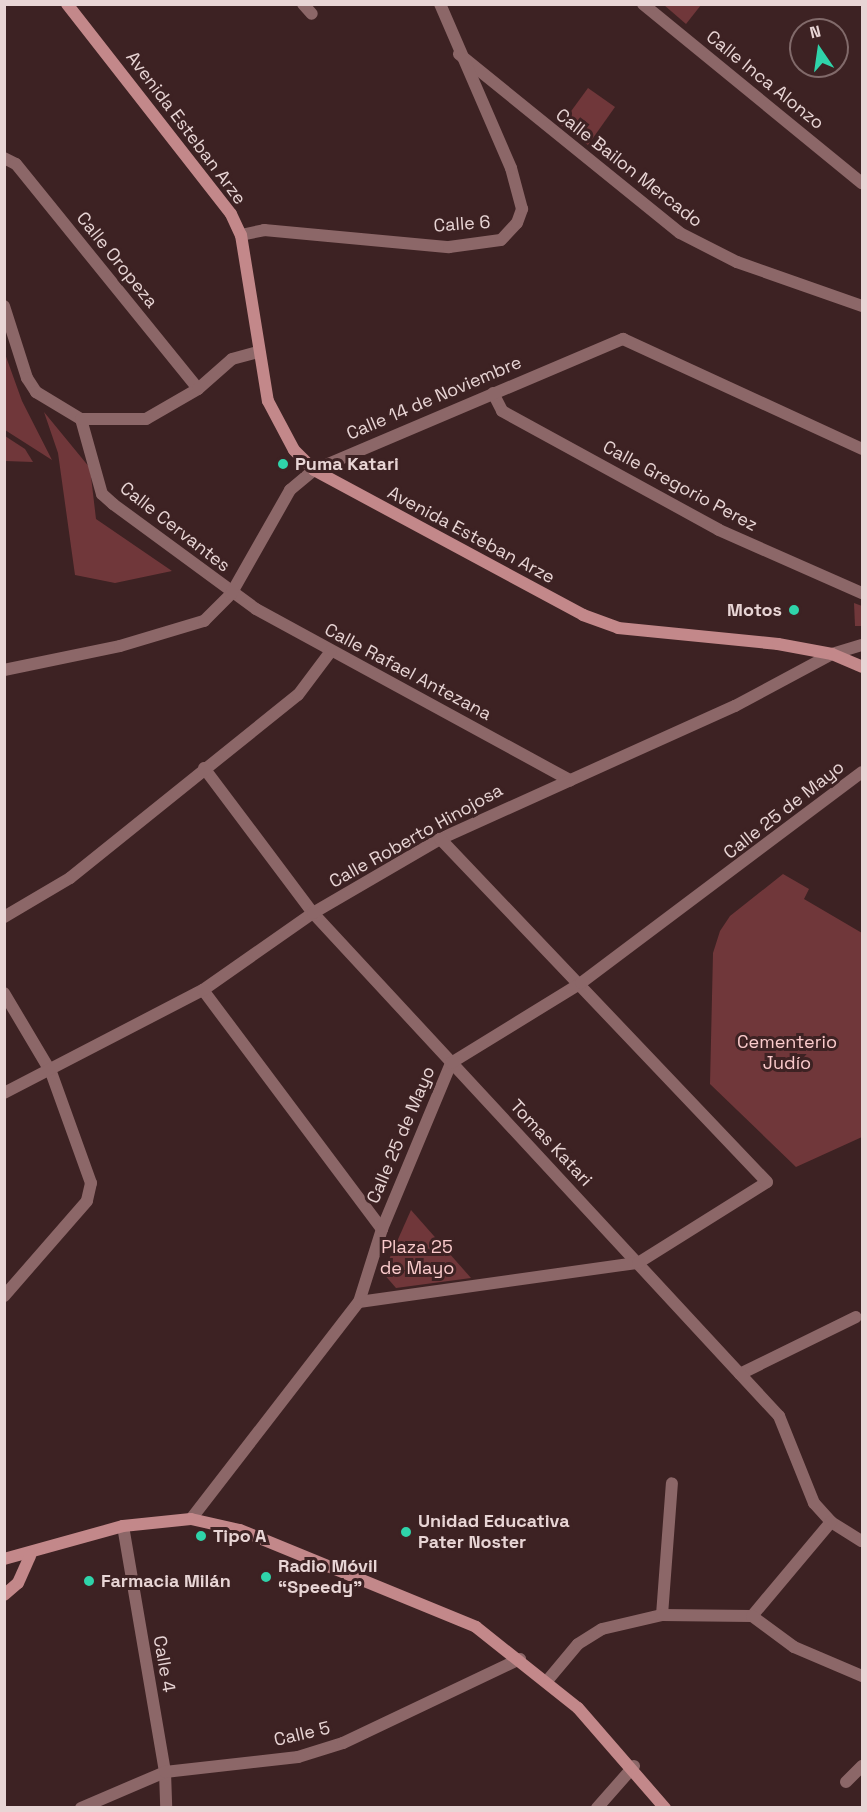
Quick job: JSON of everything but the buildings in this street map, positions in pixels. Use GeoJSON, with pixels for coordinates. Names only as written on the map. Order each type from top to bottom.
{"type":"FeatureCollection","features":[{"type":"Feature","properties":{"kind":"main road","name":"Avenida Esteban Arze"},"geometry":{"type":"LineString","coordinates":[[67,4],[190,157],[241,234],[258,352],[279,426],[314,470],[583,615],[618,628],[832,654],[862,667]]}},
{"type":"Feature","properties":{"kind":"main road"},"geometry":{"type":"LineString","coordinates":[[4,1559],[30,1556],[123,1526],[191,1519],[240,1530],[446,1612],[520,1659],[547,1681],[634,1766],[665,1808]]}},
{"type":"Feature","properties":{"kind":"main road"},"geometry":{"type":"LineString","coordinates":[[4,1595],[18,1583],[30,1556]]}},
{"type":"Feature","properties":{"kind":"street","name":"Calle 6"},"geometry":{"type":"LineString","coordinates":[[241,234],[264,230],[449,247],[501,240],[522,209],[511,168],[459,54],[440,4]]}},
{"type":"Feature","properties":{"kind":"street","name":"Calle Inca Alonzo"},"geometry":{"type":"LineString","coordinates":[[644,4],[862,183]]}},
{"type":"Feature","properties":{"kind":"street","name":"Calle Bailon Mercado"},"geometry":{"type":"LineString","coordinates":[[459,54],[680,233],[737,262],[862,306]]}},
{"type":"Feature","properties":{"kind":"street","name":"Calle Oropeza"},"geometry":{"type":"LineString","coordinates":[[4,158],[16,164],[198,389]]}},
{"type":"Feature","properties":{"kind":"street"},"geometry":{"type":"LineString","coordinates":[[4,306],[32,385],[81,419],[146,419],[198,389],[232,358],[258,352]]}},
{"type":"Feature","properties":{"kind":"street","name":"Calle 14 de Noviembre"},"geometry":{"type":"LineString","coordinates":[[4,670],[120,646],[204,621],[231,594],[290,490],[314,470],[623,339],[862,449]]}},
{"type":"Feature","properties":{"kind":"street","name":"Calle Gregorio Perez"},"geometry":{"type":"LineString","coordinates":[[493,393],[502,411],[719,530],[862,593]]}},
{"type":"Feature","properties":{"kind":"street","name":"Calle Cervantes"},"geometry":{"type":"LineString","coordinates":[[81,419],[102,494],[231,594]]}},
{"type":"Feature","properties":{"kind":"street","name":"Calle Rafael Antezana"},"geometry":{"type":"LineString","coordinates":[[231,594],[331,651],[570,780]]}},
{"type":"Feature","properties":{"kind":"street","name":"Calle Roberto Hinojosa"},"geometry":{"type":"LineString","coordinates":[[4,1093],[51,1072],[203,990],[313,913],[440,839],[735,706],[832,654],[862,645]]}},
{"type":"Feature","properties":{"kind":"street"},"geometry":{"type":"LineString","coordinates":[[4,917],[70,878],[298,694],[331,651]]}},
{"type":"Feature","properties":{"kind":"street","name":"Tomas Katari"},"geometry":{"type":"LineString","coordinates":[[204,768],[313,913],[779,1416],[814,1503],[831,1522],[862,1541]]}},
{"type":"Feature","properties":{"kind":"street","name":"Calle 25 de Mayo"},"geometry":{"type":"LineString","coordinates":[[191,1519],[359,1302],[382,1229],[451,1063],[581,983],[862,772]]}},
{"type":"Feature","properties":{"kind":"street"},"geometry":{"type":"LineString","coordinates":[[359,1302],[638,1263],[767,1182],[581,983],[440,839]]}},
{"type":"Feature","properties":{"kind":"street"},"geometry":{"type":"LineString","coordinates":[[203,990],[382,1229]]}},
{"type":"Feature","properties":{"kind":"street"},"geometry":{"type":"LineString","coordinates":[[4,993],[51,1072],[89,1172],[90,1193],[4,1296]]}},
{"type":"Feature","properties":{"kind":"street"},"geometry":{"type":"LineString","coordinates":[[740,1374],[856,1317]]}},
{"type":"Feature","properties":{"kind":"street"},"geometry":{"type":"LineString","coordinates":[[662,1615],[672,1483]]}},
{"type":"Feature","properties":{"kind":"street"},"geometry":{"type":"LineString","coordinates":[[752,1616],[831,1522]]}},
{"type":"Feature","properties":{"kind":"street","name":"Calle 4"},"geometry":{"type":"LineString","coordinates":[[123,1526],[165,1772],[166,1808]]}},
{"type":"Feature","properties":{"kind":"street"},"geometry":{"type":"LineString","coordinates":[[547,1681],[578,1644],[602,1629],[662,1615],[752,1616],[794,1647],[862,1676]]}},
{"type":"Feature","properties":{"kind":"street","name":"Calle 5"},"geometry":{"type":"LineString","coordinates":[[81,1808],[165,1772],[298,1756],[343,1743],[520,1659]]}},
{"type":"Feature","properties":{"kind":"street"},"geometry":{"type":"LineString","coordinates":[[597,1808],[634,1766]]}},
{"type":"Feature","properties":{"kind":"street"},"geometry":{"type":"LineString","coordinates":[[846,1782],[862,1766]]}},
{"type":"Feature","properties":{"kind":"green space"},"geometry":{"type":"Polygon","coordinates":[[[664,4],[701,5],[686,24],[664,4]]]}},
{"type":"Feature","properties":{"kind":"green space"},"geometry":{"type":"Polygon","coordinates":[[[588,88],[615,107],[588,145],[561,125],[588,88]]]}},
{"type":"Feature","properties":{"kind":"green space"},"geometry":{"type":"Polygon","coordinates":[[[4,351],[22,401],[52,460],[5,430],[4,351]]]}},
{"type":"Feature","properties":{"kind":"green space"},"geometry":{"type":"Polygon","coordinates":[[[44,412],[90,468],[96,519],[172,571],[115,583],[75,575],[58,453],[44,412]]]}},
{"type":"Feature","properties":{"kind":"green space"},"geometry":{"type":"Polygon","coordinates":[[[5,436],[25,449],[33,462],[5,461],[5,436]]]}},
{"type":"Feature","properties":{"kind":"green space"},"geometry":{"type":"Polygon","coordinates":[[[854,603],[862,606],[862,626],[855,626],[854,603]]]}},
{"type":"Feature","properties":{"kind":"green space","name":"Cementerio Judío"},"geometry":{"type":"Polygon","coordinates":[[[783,874],[809,889],[804,899],[862,933],[862,1137],[796,1167],[710,1084],[713,953],[720,931],[730,916],[783,874]]]}},
{"type":"Feature","properties":{"kind":"green space","name":"Plaza 25 de Mayo"},"geometry":{"type":"Polygon","coordinates":[[[411,1210],[471,1278],[396,1288],[383,1273],[411,1210]]]}},
{"type":"Feature","properties":{"kind":"place","name":"Puma Katari"},"geometry":{"type":"Point","coordinates":[283,464]}},
{"type":"Feature","properties":{"kind":"place","name":"Motos"},"geometry":{"type":"Point","coordinates":[794,610]}},
{"type":"Feature","properties":{"kind":"place","name":"Unidad Educativa Pater Noster"},"geometry":{"type":"Point","coordinates":[406,1532]}},
{"type":"Feature","properties":{"kind":"place","name":"Tipo A"},"geometry":{"type":"Point","coordinates":[201,1536]}},
{"type":"Feature","properties":{"kind":"place","name":"Radio Móvil “Speedy”"},"geometry":{"type":"Point","coordinates":[266,1577]}},
{"type":"Feature","properties":{"kind":"place","name":"Farmacia Milán"},"geometry":{"type":"Point","coordinates":[89,1581]}}]}
